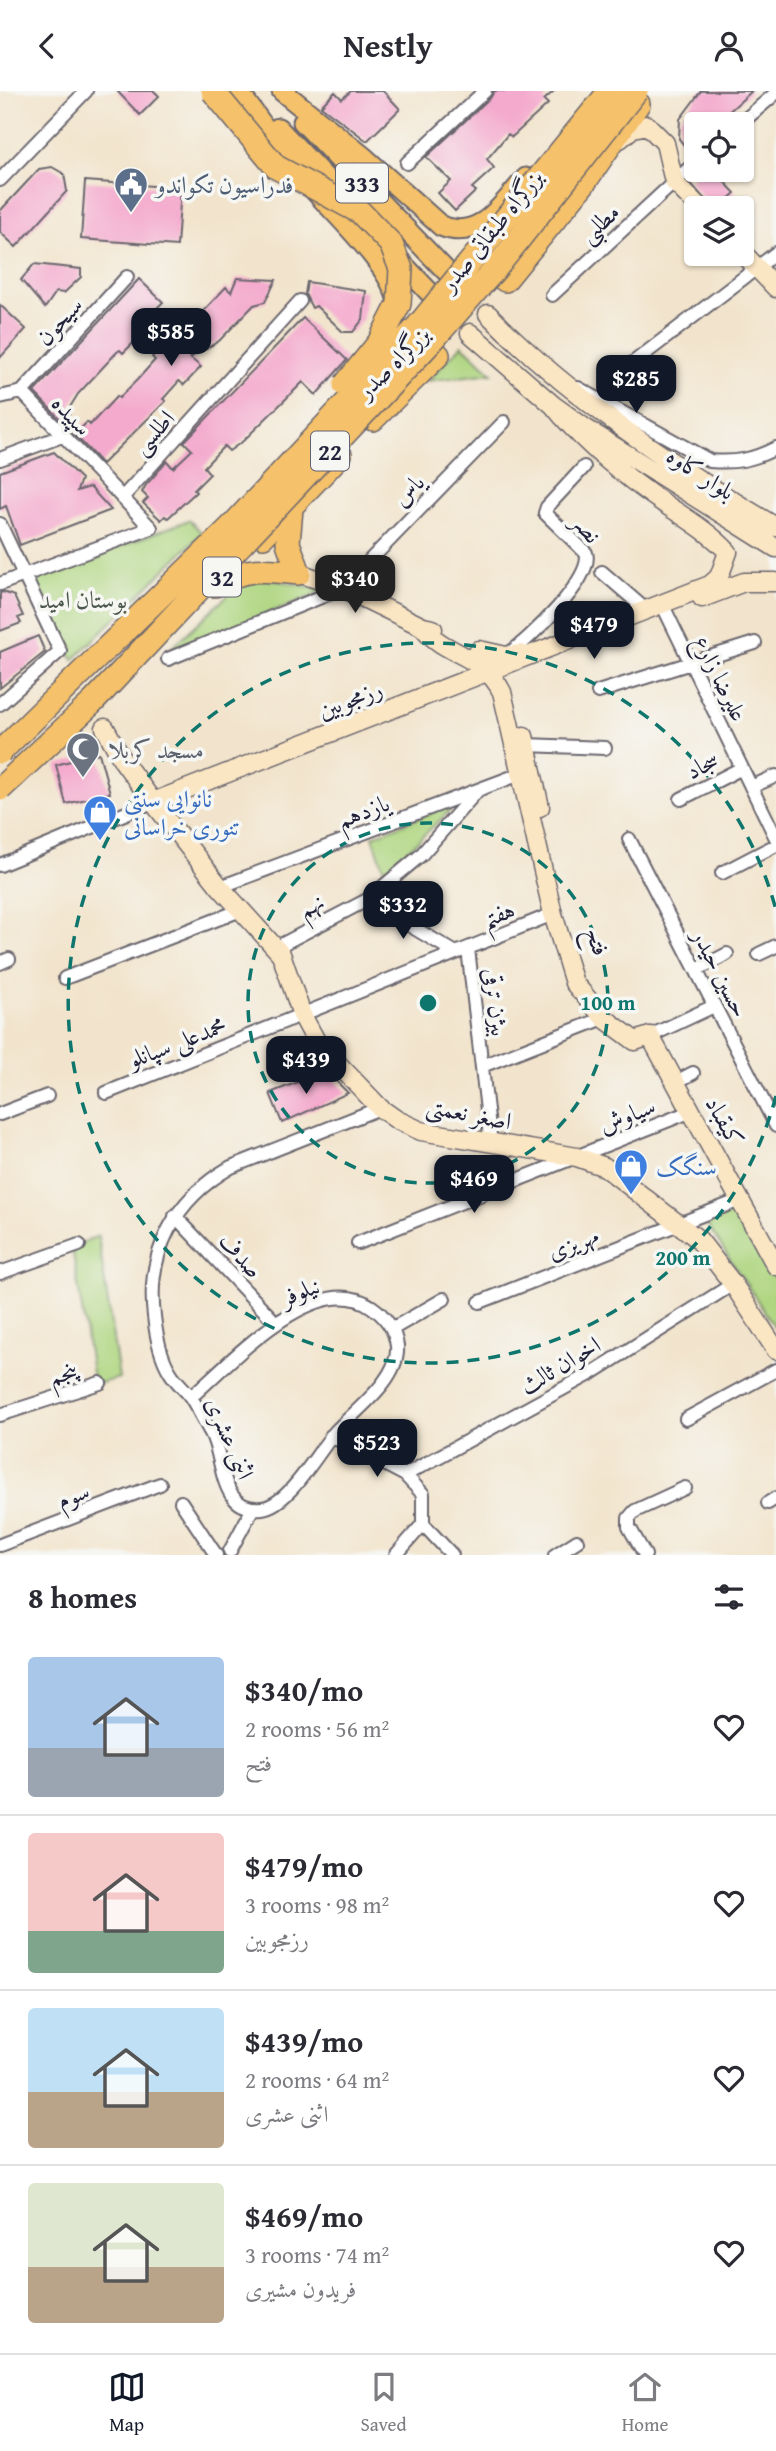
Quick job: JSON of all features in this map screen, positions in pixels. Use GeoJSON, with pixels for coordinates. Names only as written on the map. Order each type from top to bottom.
{"type":"FeatureCollection","features":[{"type":"Feature","properties":{"kind":"highway"},"geometry":{"type":"LineString","coordinates":[[213,91],[276,167],[360,212],[373,225],[391,244],[401,269],[402,284],[395,317],[379,343],[232,526]]}},
{"type":"Feature","properties":{"kind":"highway","name":"بزرگراه طبقاتی صدر"},"geometry":{"type":"LineString","coordinates":[[0,791],[100,695],[430,342],[496,268],[636,91]]}},
{"type":"Feature","properties":{"kind":"highway","name":"بزرگراه صدر"},"geometry":{"type":"LineString","coordinates":[[0,791],[95,704],[215,585],[438,355],[505,280],[584,183],[646,91]]}},
{"type":"Feature","properties":{"kind":"highway","name":"بزرگراه طبقاتی صدر"},"geometry":{"type":"LineString","coordinates":[[0,750],[232,526],[418,326],[604,93]]}},
{"type":"Feature","properties":{"kind":"highway","name":"بزرگراه صدر"},"geometry":{"type":"LineString","coordinates":[[0,750],[230,525],[361,386],[475,252],[604,93]]}},
{"type":"Feature","properties":{"kind":"highway"},"geometry":{"type":"LineString","coordinates":[[215,585],[233,574],[250,569],[299,573],[288,544],[290,509]]}},
{"type":"Feature","properties":{"kind":"main road"},"geometry":{"type":"LineString","coordinates":[[238,91],[299,173],[380,266],[397,295],[395,323],[361,386]]}},
{"type":"Feature","properties":{"kind":"main road","name":"333"},"geometry":{"type":"LineString","coordinates":[[244,91],[432,295]]}},
{"type":"Feature","properties":{"kind":"main road","name":"333"},"geometry":{"type":"LineString","coordinates":[[274,91],[450,275]]}},
{"type":"Feature","properties":{"kind":"main road"},"geometry":{"type":"LineString","coordinates":[[282,91],[441,226],[454,232],[472,231],[486,222],[604,93]]}},
{"type":"Feature","properties":{"kind":"street"},"geometry":{"type":"LineString","coordinates":[[0,180],[86,91]]}},
{"type":"Feature","properties":{"kind":"street"},"geometry":{"type":"LineString","coordinates":[[407,163],[485,91]]}},
{"type":"Feature","properties":{"kind":"street"},"geometry":{"type":"LineString","coordinates":[[754,112],[776,93]]}},
{"type":"Feature","properties":{"kind":"street"},"geometry":{"type":"LineString","coordinates":[[584,183],[626,132],[640,124],[648,125],[665,143],[674,182],[688,196]]}},
{"type":"Feature","properties":{"kind":"street","name":"مطلبی"},"geometry":{"type":"LineString","coordinates":[[552,295],[684,173]]}},
{"type":"Feature","properties":{"kind":"street"},"geometry":{"type":"LineString","coordinates":[[608,382],[776,253]]}},
{"type":"Feature","properties":{"kind":"street"},"geometry":{"type":"LineString","coordinates":[[754,265],[776,288]]}},
{"type":"Feature","properties":{"kind":"street","name":"سیحون"},"geometry":{"type":"LineString","coordinates":[[22,392],[127,277]]}},
{"type":"Feature","properties":{"kind":"street","name":"اطلسی"},"geometry":{"type":"LineString","coordinates":[[122,498],[300,300]]}},
{"type":"Feature","properties":{"kind":"street","name":"بلوار کاوه"},"geometry":{"type":"LineString","coordinates":[[488,314],[551,375],[602,415],[699,482],[776,527]]}},
{"type":"Feature","properties":{"kind":"street","name":"بلوار کاوه"},"geometry":{"type":"LineString","coordinates":[[470,333],[553,405],[690,497],[776,548]]}},
{"type":"Feature","properties":{"kind":"street"},"geometry":{"type":"LineString","coordinates":[[551,375],[598,397],[710,461],[734,463],[773,449]]}},
{"type":"Feature","properties":{"kind":"street"},"geometry":{"type":"LineString","coordinates":[[0,397],[22,392]]}},
{"type":"Feature","properties":{"kind":"street","name":"سپیده"},"geometry":{"type":"LineString","coordinates":[[22,392],[151,528],[23,576]]}},
{"type":"Feature","properties":{"kind":"street","name":"رزمجوبین"},"geometry":{"type":"LineString","coordinates":[[153,802],[658,609],[710,585],[719,577],[727,552],[716,539],[646,491],[579,438],[553,405]]}},
{"type":"Feature","properties":{"kind":"street","name":"یاس"},"geometry":{"type":"LineString","coordinates":[[342,588],[504,422]]}},
{"type":"Feature","properties":{"kind":"street"},"geometry":{"type":"LineString","coordinates":[[0,459],[62,436]]}},
{"type":"Feature","properties":{"kind":"street","name":"نصر"},"geometry":{"type":"LineString","coordinates":[[501,669],[577,585],[588,563],[586,553],[545,513],[547,507],[584,467]]}},
{"type":"Feature","properties":{"kind":"street"},"geometry":{"type":"LineString","coordinates":[[0,524],[60,651],[0,704]]}},
{"type":"Feature","properties":{"kind":"street"},"geometry":{"type":"LineString","coordinates":[[602,572],[658,609]]}},
{"type":"Feature","properties":{"kind":"street"},"geometry":{"type":"LineString","coordinates":[[299,573],[342,588],[423,627],[436,629],[479,650],[501,669]]}},
{"type":"Feature","properties":{"kind":"street"},"geometry":{"type":"LineString","coordinates":[[0,584],[23,576]]}},
{"type":"Feature","properties":{"kind":"street","name":"رزمجوبین"},"geometry":{"type":"LineString","coordinates":[[501,669],[658,609],[744,582],[776,582]]}},
{"type":"Feature","properties":{"kind":"street"},"geometry":{"type":"LineString","coordinates":[[168,659],[342,588]]}},
{"type":"Feature","properties":{"kind":"street","name":"علیرضا زارع"},"geometry":{"type":"LineString","coordinates":[[658,609],[691,663],[776,838]]}},
{"type":"Feature","properties":{"kind":"street"},"geometry":{"type":"LineString","coordinates":[[545,620],[548,650]]}},
{"type":"Feature","properties":{"kind":"street"},"geometry":{"type":"LineString","coordinates":[[423,627],[432,639],[501,669]]}},
{"type":"Feature","properties":{"kind":"street"},"geometry":{"type":"LineString","coordinates":[[598,692],[755,643]]}},
{"type":"Feature","properties":{"kind":"street","name":"فتح"},"geometry":{"type":"LineString","coordinates":[[501,669],[526,745],[526,772]]}},
{"type":"Feature","properties":{"kind":"street","name":"فتح"},"geometry":{"type":"LineString","coordinates":[[501,669],[502,692],[526,772],[558,912],[585,977],[608,1016],[650,1037]]}},
{"type":"Feature","properties":{"kind":"street","name":"اصغر نعمتی"},"geometry":{"type":"LineString","coordinates":[[105,728],[123,761],[153,802],[220,887],[284,960],[302,1015],[316,1041],[380,1108],[397,1120],[422,1131],[578,1157],[605,1167],[681,1223],[705,1247],[776,1350]]}},
{"type":"Feature","properties":{"kind":"street"},"geometry":{"type":"LineString","coordinates":[[526,745],[605,748]]}},
{"type":"Feature","properties":{"kind":"street","name":"سجاد"},"geometry":{"type":"LineString","coordinates":[[681,799],[742,768]]}},
{"type":"Feature","properties":{"kind":"street","name":"یازدهم"},"geometry":{"type":"LineString","coordinates":[[220,887],[526,772]]}},
{"type":"Feature","properties":{"kind":"street"},"geometry":{"type":"LineString","coordinates":[[751,787],[776,776]]}},
{"type":"Feature","properties":{"kind":"street","name":"نهم"},"geometry":{"type":"LineString","coordinates":[[275,948],[367,900],[421,855],[477,791]]}},
{"type":"Feature","properties":{"kind":"street"},"geometry":{"type":"LineString","coordinates":[[0,865],[153,802]]}},
{"type":"Feature","properties":{"kind":"street","name":"حسین حیدر"},"geometry":{"type":"LineString","coordinates":[[629,839],[776,1126]]}},
{"type":"Feature","properties":{"kind":"street"},"geometry":{"type":"LineString","coordinates":[[722,873],[776,845]]}},
{"type":"Feature","properties":{"kind":"street","name":"بیژن ترقی"},"geometry":{"type":"LineString","coordinates":[[367,900],[462,951],[482,1066],[491,1144]]}},
{"type":"Feature","properties":{"kind":"street"},"geometry":{"type":"LineString","coordinates":[[65,978],[241,910]]}},
{"type":"Feature","properties":{"kind":"street","name":"هفتم"},"geometry":{"type":"LineString","coordinates":[[302,1015],[558,912]]}},
{"type":"Feature","properties":{"kind":"street"},"geometry":{"type":"LineString","coordinates":[[760,954],[776,946]]}},
{"type":"Feature","properties":{"kind":"street"},"geometry":{"type":"LineString","coordinates":[[696,970],[727,954]]}},
{"type":"Feature","properties":{"kind":"street"},"geometry":{"type":"LineString","coordinates":[[650,1037],[714,1006]]}},
{"type":"Feature","properties":{"kind":"street","name":"محمدعلی سپانلو"},"geometry":{"type":"LineString","coordinates":[[106,1093],[302,1015]]}},
{"type":"Feature","properties":{"kind":"street"},"geometry":{"type":"LineString","coordinates":[[482,1066],[608,1016]]}},
{"type":"Feature","properties":{"kind":"street","name":"کیقباد"},"geometry":{"type":"LineString","coordinates":[[650,1037],[776,1266]]}},
{"type":"Feature","properties":{"kind":"street"},"geometry":{"type":"LineString","coordinates":[[676,1083],[693,1073]]}},
{"type":"Feature","properties":{"kind":"street"},"geometry":{"type":"LineString","coordinates":[[0,1114],[47,1096]]}},
{"type":"Feature","properties":{"kind":"street","name":"اثنی عشری"},"geometry":{"type":"LineString","coordinates":[[331,1436],[287,1494],[272,1506],[253,1508],[241,1504],[226,1487],[214,1439],[191,1397],[170,1372],[165,1361],[152,1302],[158,1250],[176,1216],[210,1179],[231,1167],[380,1108]]}},
{"type":"Feature","properties":{"kind":"street","name":"سیاوش"},"geometry":{"type":"LineString","coordinates":[[358,1243],[692,1111]]}},
{"type":"Feature","properties":{"kind":"street","name":"مهریزی"},"geometry":{"type":"LineString","coordinates":[[481,1302],[740,1200]]}},
{"type":"Feature","properties":{"kind":"street","name":"صدف"},"geometry":{"type":"LineString","coordinates":[[176,1216],[276,1323]]}},
{"type":"Feature","properties":{"kind":"street"},"geometry":{"type":"LineString","coordinates":[[0,1273],[79,1245]]}},
{"type":"Feature","properties":{"kind":"street","name":"اخوان ثالث"},"geometry":{"type":"LineString","coordinates":[[405,1475],[592,1373],[733,1285]]}},
{"type":"Feature","properties":{"kind":"street","name":"نیلوفر"},"geometry":{"type":"LineString","coordinates":[[191,1397],[276,1323],[310,1305],[350,1298],[366,1303],[383,1315],[392,1329]]}},
{"type":"Feature","properties":{"kind":"street"},"geometry":{"type":"LineString","coordinates":[[396,1555],[423,1524],[423,1493],[405,1475],[331,1436],[386,1378],[395,1363],[397,1346],[392,1329],[444,1299]]}},
{"type":"Feature","properties":{"kind":"street"},"geometry":{"type":"LineString","coordinates":[[686,1419],[776,1370]]}},
{"type":"Feature","properties":{"kind":"street","name":"پنجم"},"geometry":{"type":"LineString","coordinates":[[0,1415],[100,1383]]}},
{"type":"Feature","properties":{"kind":"street","name":"سوم"},"geometry":{"type":"LineString","coordinates":[[0,1545],[160,1484]]}},
{"type":"Feature","properties":{"kind":"street"},"geometry":{"type":"LineString","coordinates":[[645,1555],[629,1527],[629,1518],[635,1511],[685,1488]]}},
{"type":"Feature","properties":{"kind":"street"},"geometry":{"type":"LineString","coordinates":[[181,1502],[216,1555]]}},
{"type":"Feature","properties":{"kind":"street"},"geometry":{"type":"LineString","coordinates":[[230,1551],[253,1508]]}},
{"type":"Feature","properties":{"kind":"street"},"geometry":{"type":"LineString","coordinates":[[423,1524],[452,1555]]}},
{"type":"Feature","properties":{"kind":"street"},"geometry":{"type":"LineString","coordinates":[[555,1555],[578,1541]]}},
{"type":"Feature","properties":{"kind":"green space"},"geometry":{"type":"Polygon","coordinates":[[[462,345],[492,373],[427,381],[462,345]]]}},
{"type":"Feature","properties":{"kind":"green space","name":"بوستان امید"},"geometry":{"type":"Polygon","coordinates":[[[189,520],[202,533],[73,660],[32,580],[189,520]]]}},
{"type":"Feature","properties":{"kind":"green space"},"geometry":{"type":"Polygon","coordinates":[[[257,577],[328,590],[167,652],[238,586],[257,577]]]}},
{"type":"Feature","properties":{"kind":"green space"},"geometry":{"type":"Polygon","coordinates":[[[460,801],[385,872],[373,836],[460,801]]]}},
{"type":"Feature","properties":{"kind":"green space"},"geometry":{"type":"Polygon","coordinates":[[[737,1208],[776,1279],[776,1329],[704,1220],[737,1208]]]}},
{"type":"Feature","properties":{"kind":"green space"},"geometry":{"type":"Polygon","coordinates":[[[98,1236],[119,1378],[94,1385],[72,1247],[98,1236]]]}},
{"type":"Feature","properties":{"kind":"building"},"geometry":{"type":"Polygon","coordinates":[[[117,91],[154,91],[159,96],[140,115],[117,91]]]}},
{"type":"Feature","properties":{"kind":"building"},"geometry":{"type":"Polygon","coordinates":[[[351,91],[383,91],[400,109],[367,141],[321,106],[335,92],[342,99],[351,91]]]}},
{"type":"Feature","properties":{"kind":"building"},"geometry":{"type":"Polygon","coordinates":[[[494,91],[554,91],[544,100],[548,104],[512,137],[508,134],[487,159],[494,168],[472,188],[476,191],[455,211],[438,193],[451,181],[426,157],[491,97],[494,91]]]}},
{"type":"Feature","properties":{"kind":"building"},"geometry":{"type":"Polygon","coordinates":[[[701,91],[752,91],[728,112],[685,112],[701,91]]]}},
{"type":"Feature","properties":{"kind":"building"},"geometry":{"type":"Polygon","coordinates":[[[684,114],[684,145],[679,139],[680,119],[684,114]]]}},
{"type":"Feature","properties":{"kind":"building"},"geometry":{"type":"Polygon","coordinates":[[[52,167],[64,174],[67,191],[16,247],[0,232],[0,211],[39,169],[52,167]]]}},
{"type":"Feature","properties":{"kind":"building","name":"فدراسیون تکواندو"},"geometry":{"type":"Polygon","coordinates":[[[85,181],[181,188],[177,246],[81,239],[85,181]]]}},
{"type":"Feature","properties":{"kind":"building"},"geometry":{"type":"Polygon","coordinates":[[[690,182],[724,182],[735,193],[732,196],[702,196],[690,182]]]}},
{"type":"Feature","properties":{"kind":"building"},"geometry":{"type":"Polygon","coordinates":[[[34,264],[81,269],[81,277],[64,293],[56,292],[45,308],[21,280],[34,264]]]}},
{"type":"Feature","properties":{"kind":"building"},"geometry":{"type":"Polygon","coordinates":[[[237,278],[276,280],[265,302],[254,305],[219,341],[190,358],[201,367],[184,385],[179,381],[163,399],[166,401],[102,464],[75,435],[87,422],[90,425],[117,396],[119,398],[138,379],[155,360],[152,357],[168,339],[173,343],[226,287],[231,292],[237,278]]]}},
{"type":"Feature","properties":{"kind":"building"},"geometry":{"type":"Polygon","coordinates":[[[139,279],[163,302],[146,319],[150,327],[123,353],[120,350],[117,352],[78,394],[70,407],[70,413],[62,421],[34,392],[139,279]]]}},
{"type":"Feature","properties":{"kind":"building"},"geometry":{"type":"Polygon","coordinates":[[[307,282],[366,291],[363,319],[353,332],[343,332],[316,306],[312,308],[305,294],[307,282]]]}},
{"type":"Feature","properties":{"kind":"building"},"geometry":{"type":"Polygon","coordinates":[[[0,305],[26,329],[0,358],[0,305]]]}},
{"type":"Feature","properties":{"kind":"building"},"geometry":{"type":"Polygon","coordinates":[[[303,318],[347,360],[316,395],[303,382],[243,441],[229,451],[224,446],[204,467],[210,474],[194,490],[196,492],[168,518],[165,516],[161,520],[143,503],[148,498],[142,492],[146,485],[167,461],[173,468],[192,450],[184,442],[303,318]]]}},
{"type":"Feature","properties":{"kind":"building"},"geometry":{"type":"Polygon","coordinates":[[[54,452],[81,479],[77,491],[90,487],[111,510],[20,545],[6,506],[0,509],[0,472],[54,452]]]}},
{"type":"Feature","properties":{"kind":"building"},"geometry":{"type":"Polygon","coordinates":[[[0,593],[14,596],[23,616],[18,618],[21,623],[0,631],[0,593]]]}},
{"type":"Feature","properties":{"kind":"building"},"geometry":{"type":"Polygon","coordinates":[[[38,636],[45,652],[0,688],[0,652],[38,636]]]}},
{"type":"Feature","properties":{"kind":"building","name":"مسجد کربلا"},"geometry":{"type":"Polygon","coordinates":[[[99,753],[110,793],[66,804],[56,765],[99,753]]]}},
{"type":"Feature","properties":{"kind":"building"},"geometry":{"type":"Polygon","coordinates":[[[326,1071],[348,1093],[282,1123],[270,1093],[326,1071]]]}},
{"type":"Feature","properties":{"kind":"place","name":"فدراسیون تکواندو"},"geometry":{"type":"Point","coordinates":[131,214]}},
{"type":"Feature","properties":{"kind":"place","name":"مسجد کربلا"},"geometry":{"type":"Point","coordinates":[83,779]}},
{"type":"Feature","properties":{"kind":"place","name":"نانوایی سنتی تنوری خراسانی"},"geometry":{"type":"Point","coordinates":[100,842]}},
{"type":"Feature","properties":{"kind":"place","name":"سنگک"},"geometry":{"type":"Point","coordinates":[631,1196]}}]}
